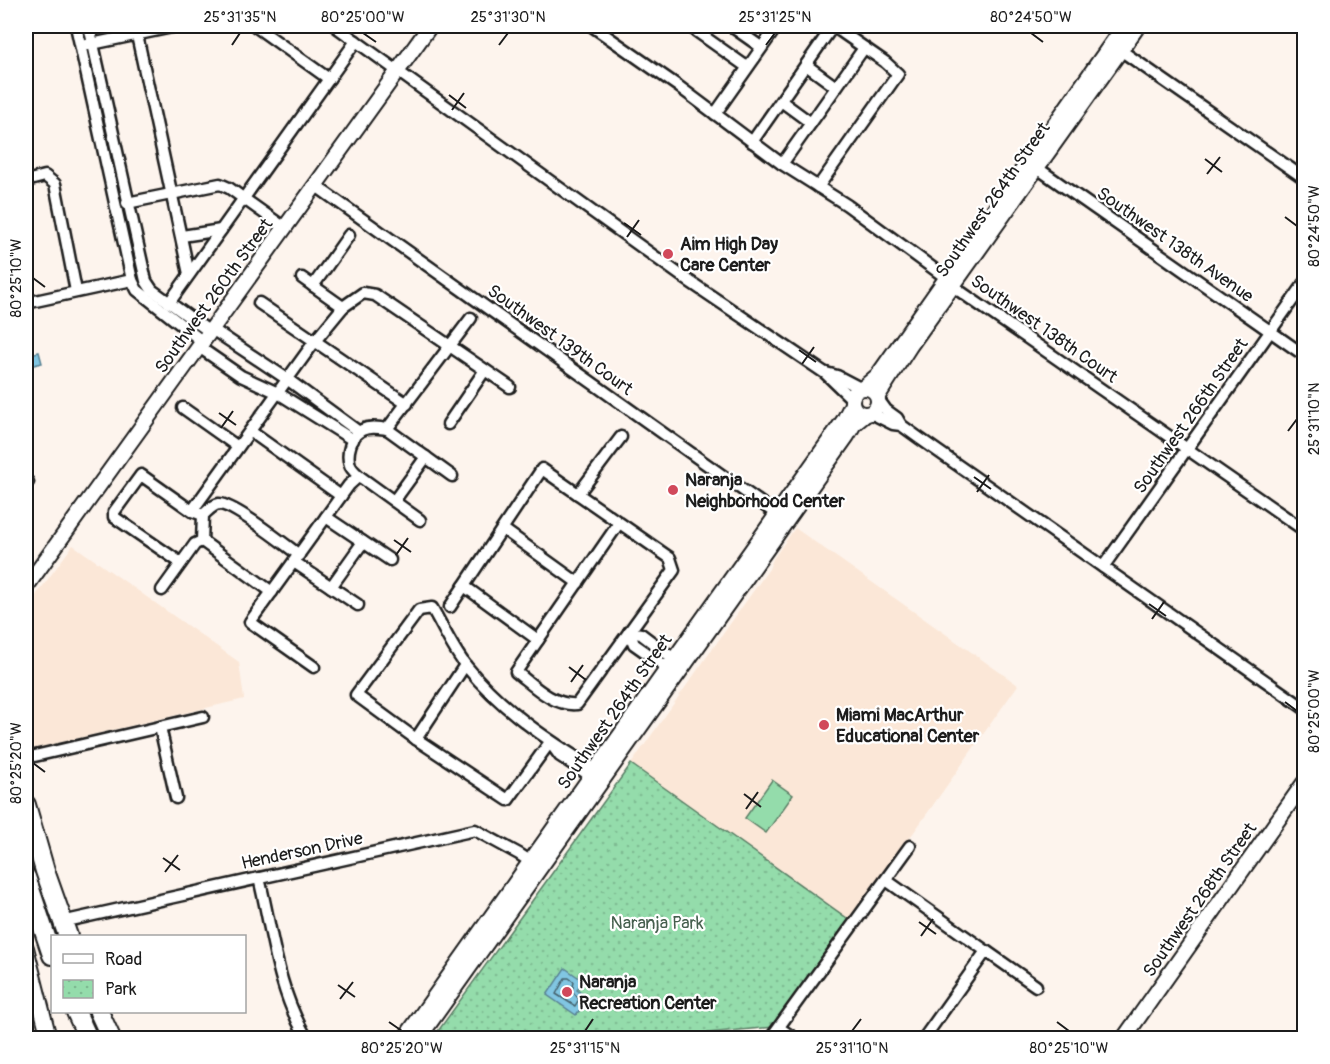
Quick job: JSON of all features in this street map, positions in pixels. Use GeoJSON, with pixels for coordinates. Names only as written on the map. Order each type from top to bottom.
{"type":"FeatureCollection","features":[{"type":"Feature","properties":{"kind":"highway"},"geometry":{"type":"LineString","coordinates":[[26,805],[65,929],[43,930]]}},
{"type":"Feature","properties":{"kind":"highway"},"geometry":{"type":"LineString","coordinates":[[26,877],[51,952]]}},
{"type":"Feature","properties":{"kind":"highway"},"geometry":{"type":"LineString","coordinates":[[77,1013],[88,1038]]}},
{"type":"Feature","properties":{"kind":"highway"},"geometry":{"type":"LineString","coordinates":[[100,1013],[111,1038]]}},
{"type":"Feature","properties":{"kind":"street"},"geometry":{"type":"LineString","coordinates":[[76,26],[132,280],[137,290],[206,338],[287,379],[323,406],[356,436]]}},
{"type":"Feature","properties":{"kind":"street"},"geometry":{"type":"LineString","coordinates":[[89,26],[146,281],[152,290],[206,338],[240,376],[278,393],[356,436]]}},
{"type":"Feature","properties":{"kind":"street"},"geometry":{"type":"LineString","coordinates":[[81,46],[136,30],[177,26]]}},
{"type":"Feature","properties":{"kind":"street"},"geometry":{"type":"LineString","coordinates":[[255,26],[329,79]]}},
{"type":"Feature","properties":{"kind":"street"},"geometry":{"type":"LineString","coordinates":[[335,26],[683,277],[825,373],[837,376],[857,395],[858,412],[868,413],[901,425]]}},
{"type":"Feature","properties":{"kind":"street","name":"Southwest 260th Street"},"geometry":{"type":"LineString","coordinates":[[26,587],[430,26]]}},
{"type":"Feature","properties":{"kind":"street","name":"Southwest 138th Court"},"geometry":{"type":"LineString","coordinates":[[592,26],[782,164],[846,205],[949,282],[1305,530]]}},
{"type":"Feature","properties":{"kind":"street"},"geometry":{"type":"LineString","coordinates":[[690,26],[747,67]]}},
{"type":"Feature","properties":{"kind":"street"},"geometry":{"type":"LineString","coordinates":[[731,26],[761,47]]}},
{"type":"Feature","properties":{"kind":"street"},"geometry":{"type":"LineString","coordinates":[[715,114],[777,26]]}},
{"type":"Feature","properties":{"kind":"street"},"geometry":{"type":"LineString","coordinates":[[752,142],[833,26],[898,74],[818,187]]}},
{"type":"Feature","properties":{"kind":"street","name":"Southwest 264th Street"},"geometry":{"type":"LineString","coordinates":[[1116,47],[1124,26]]}},
{"type":"Feature","properties":{"kind":"street","name":"Southwest 264th Street"},"geometry":{"type":"LineString","coordinates":[[419,1038],[535,865],[781,518],[844,420],[857,395],[878,375],[949,282],[1116,47],[1138,26]]}},
{"type":"Feature","properties":{"kind":"street"},"geometry":{"type":"LineString","coordinates":[[136,30],[189,274]]}},
{"type":"Feature","properties":{"kind":"street"},"geometry":{"type":"LineString","coordinates":[[169,303],[356,41]]}},
{"type":"Feature","properties":{"kind":"street"},"geometry":{"type":"LineString","coordinates":[[1116,47],[1305,178]]}},
{"type":"Feature","properties":{"kind":"street"},"geometry":{"type":"LineString","coordinates":[[782,164],[864,48]]}},
{"type":"Feature","properties":{"kind":"street"},"geometry":{"type":"LineString","coordinates":[[806,65],[836,87]]}},
{"type":"Feature","properties":{"kind":"street"},"geometry":{"type":"LineString","coordinates":[[781,101],[811,123]]}},
{"type":"Feature","properties":{"kind":"street","name":"Southwest 138th Avenue"},"geometry":{"type":"LineString","coordinates":[[1032,164],[1305,355]]}},
{"type":"Feature","properties":{"kind":"street"},"geometry":{"type":"LineString","coordinates":[[26,181],[45,176],[55,184],[76,291]]}},
{"type":"Feature","properties":{"kind":"street"},"geometry":{"type":"LineString","coordinates":[[127,203],[220,184],[285,228]]}},
{"type":"Feature","properties":{"kind":"street","name":"Southwest 139th Court"},"geometry":{"type":"LineString","coordinates":[[316,186],[781,518]]}},
{"type":"Feature","properties":{"kind":"street"},"geometry":{"type":"LineString","coordinates":[[182,236],[221,230]]}},
{"type":"Feature","properties":{"kind":"street"},"geometry":{"type":"LineString","coordinates":[[313,286],[349,235]]}},
{"type":"Feature","properties":{"kind":"street"},"geometry":{"type":"LineString","coordinates":[[302,278],[343,307]]}},
{"type":"Feature","properties":{"kind":"street"},"geometry":{"type":"LineString","coordinates":[[26,303],[132,280]]}},
{"type":"Feature","properties":{"kind":"street","name":"Southwest 264th Street"},"geometry":{"type":"LineString","coordinates":[[878,397],[949,282]]}},
{"type":"Feature","properties":{"kind":"street","name":"Southwest 266th Street"},"geometry":{"type":"LineString","coordinates":[[1103,567],[1305,284]]}},
{"type":"Feature","properties":{"kind":"street"},"geometry":{"type":"LineString","coordinates":[[192,511],[315,341],[343,307],[363,293],[375,295],[510,387]]}},
{"type":"Feature","properties":{"kind":"street"},"geometry":{"type":"LineString","coordinates":[[259,303],[407,404]]}},
{"type":"Feature","properties":{"kind":"street"},"geometry":{"type":"LineString","coordinates":[[387,429],[471,318]]}},
{"type":"Feature","properties":{"kind":"street"},"geometry":{"type":"LineString","coordinates":[[448,424],[485,370]]}},
{"type":"Feature","properties":{"kind":"street"},"geometry":{"type":"LineString","coordinates":[[857,395],[872,389],[886,410],[897,418],[901,425],[1305,708]]}},
{"type":"Feature","properties":{"kind":"street"},"geometry":{"type":"LineString","coordinates":[[868,413],[876,408],[878,397]]}},
{"type":"Feature","properties":{"kind":"street"},"geometry":{"type":"LineString","coordinates":[[316,416],[323,406]]}},
{"type":"Feature","properties":{"kind":"street"},"geometry":{"type":"LineString","coordinates":[[183,408],[238,447]]}},
{"type":"Feature","properties":{"kind":"street","name":"Southwest 264th Street"},"geometry":{"type":"LineString","coordinates":[[405,1038],[535,865],[593,773],[671,664],[781,518],[847,436],[852,426],[868,413]]}},
{"type":"Feature","properties":{"kind":"street"},"geometry":{"type":"LineString","coordinates":[[420,520],[359,476],[349,464],[349,450],[356,436],[367,429],[387,429],[452,476]]}},
{"type":"Feature","properties":{"kind":"street"},"geometry":{"type":"LineString","coordinates":[[250,431],[341,496]]}},
{"type":"Feature","properties":{"kind":"street"},"geometry":{"type":"LineString","coordinates":[[578,494],[621,436]]}},
{"type":"Feature","properties":{"kind":"street"},"geometry":{"type":"LineString","coordinates":[[394,501],[426,457]]}},
{"type":"Feature","properties":{"kind":"street"},"geometry":{"type":"LineString","coordinates":[[450,607],[542,469],[670,558],[674,570],[577,704],[566,705],[556,702],[516,672],[619,523]]}},
{"type":"Feature","properties":{"kind":"street"},"geometry":{"type":"LineString","coordinates":[[181,563],[114,517],[114,513],[141,474],[192,511],[203,515]]}},
{"type":"Feature","properties":{"kind":"street"},"geometry":{"type":"LineString","coordinates":[[314,667],[250,622],[341,496],[359,476]]}},
{"type":"Feature","properties":{"kind":"street"},"geometry":{"type":"LineString","coordinates":[[202,541],[203,515],[220,504],[234,509],[331,587],[358,605]]}},
{"type":"Feature","properties":{"kind":"street"},"geometry":{"type":"LineString","coordinates":[[326,517],[390,560]]}},
{"type":"Feature","properties":{"kind":"street"},"geometry":{"type":"LineString","coordinates":[[503,529],[578,583]]}},
{"type":"Feature","properties":{"kind":"street"},"geometry":{"type":"LineString","coordinates":[[162,590],[195,544],[202,541]]}},
{"type":"Feature","properties":{"kind":"street"},"geometry":{"type":"LineString","coordinates":[[202,541],[272,592]]}},
{"type":"Feature","properties":{"kind":"street"},"geometry":{"type":"LineString","coordinates":[[331,587],[363,542]]}},
{"type":"Feature","properties":{"kind":"street"},"geometry":{"type":"LineString","coordinates":[[464,586],[538,640]]}},
{"type":"Feature","properties":{"kind":"street"},"geometry":{"type":"LineString","coordinates":[[550,742],[508,800],[416,739],[356,695],[419,609],[432,608],[465,665],[494,697],[550,742],[575,755],[593,773]]}},
{"type":"Feature","properties":{"kind":"street"},"geometry":{"type":"LineString","coordinates":[[629,632],[640,634],[651,649],[671,664]]}},
{"type":"Feature","properties":{"kind":"street"},"geometry":{"type":"LineString","coordinates":[[416,739],[465,665]]}},
{"type":"Feature","properties":{"kind":"street"},"geometry":{"type":"LineString","coordinates":[[26,758],[203,717]]}},
{"type":"Feature","properties":{"kind":"street"},"geometry":{"type":"LineString","coordinates":[[160,727],[176,798]]}},
{"type":"Feature","properties":{"kind":"street","name":"Southwest 268th Street"},"geometry":{"type":"LineString","coordinates":[[1125,1038],[1305,783]]}},
{"type":"Feature","properties":{"kind":"street","name":"Henderson Drive"},"geometry":{"type":"LineString","coordinates":[[65,929],[259,878],[475,830],[535,865]]}},
{"type":"Feature","properties":{"kind":"street"},"geometry":{"type":"LineString","coordinates":[[794,1038],[775,1035],[910,846]]}},
{"type":"Feature","properties":{"kind":"street"},"geometry":{"type":"LineString","coordinates":[[259,878],[282,982],[292,1011],[305,1035]]}},
{"type":"Feature","properties":{"kind":"street"},"geometry":{"type":"LineString","coordinates":[[886,880],[1036,986]]}},
{"type":"Feature","properties":{"kind":"street"},"geometry":{"type":"LineString","coordinates":[[43,930],[33,940],[27,951],[48,1038]]}},
{"type":"Feature","properties":{"kind":"street"},"geometry":{"type":"LineString","coordinates":[[924,1038],[986,951]]}},
{"type":"Feature","properties":{"kind":"shaded area","name":"Miami MacArthur Educational Center"},"geometry":{"type":"Polygon","coordinates":[[[795,528],[1018,685],[851,921],[631,764],[769,569],[773,559],[795,528]]]}},
{"type":"Feature","properties":{"kind":"shaded area"},"geometry":{"type":"Polygon","coordinates":[[[73,545],[239,662],[244,699],[28,750],[26,736],[26,609],[73,545]]]}},
{"type":"Feature","properties":{"kind":"green space","name":"Naranja Park"},"geometry":{"type":"Polygon","coordinates":[[[631,764],[851,921],[775,1027],[651,1038],[433,1038],[631,764]]]}},
{"type":"Feature","properties":{"kind":"green space"},"geometry":{"type":"Polygon","coordinates":[[[772,780],[793,795],[766,833],[745,818],[772,780]]]}},
{"type":"Feature","properties":{"kind":"water"},"geometry":{"type":"Polygon","coordinates":[[[39,352],[42,363],[26,367],[26,355],[39,352]]]}},
{"type":"Feature","properties":{"kind":"water"},"geometry":{"type":"Polygon","coordinates":[[[565,968],[582,980],[577,990],[588,998],[576,1015],[547,995],[565,968]]]}},
{"type":"Feature","properties":{"kind":"place","name":"Aim High Day Care Center"},"geometry":{"type":"Point","coordinates":[668,254]}},
{"type":"Feature","properties":{"kind":"place","name":"Naranja Neighborhood Center"},"geometry":{"type":"Point","coordinates":[673,490]}},
{"type":"Feature","properties":{"kind":"place","name":"Miami MacArthur Educational Center"},"geometry":{"type":"Point","coordinates":[824,725]}},
{"type":"Feature","properties":{"kind":"place","name":"Naranja Recreation Center"},"geometry":{"type":"Point","coordinates":[567,992]}}]}
